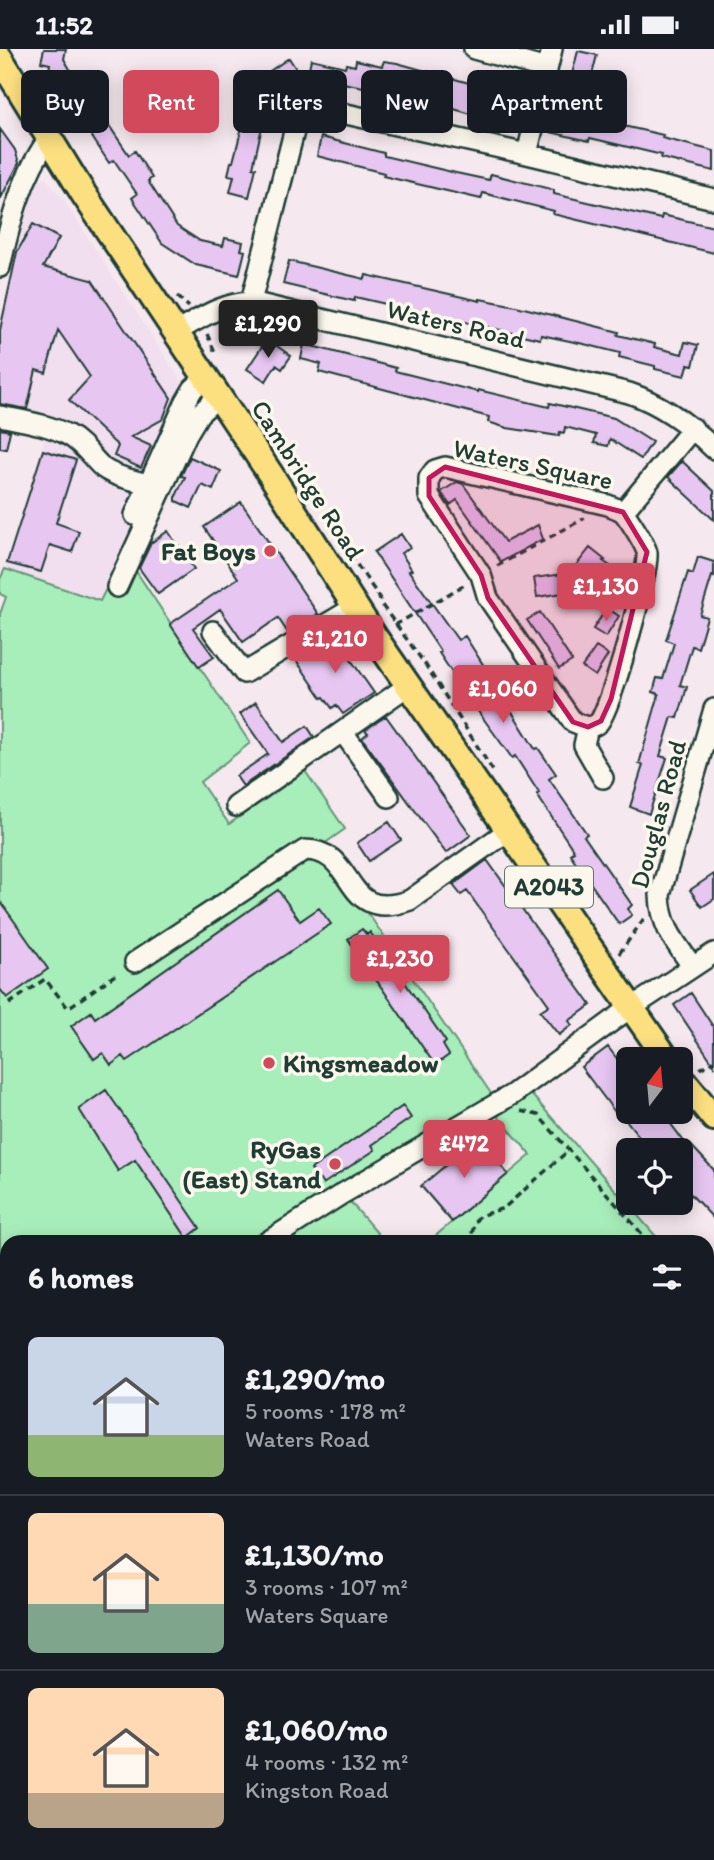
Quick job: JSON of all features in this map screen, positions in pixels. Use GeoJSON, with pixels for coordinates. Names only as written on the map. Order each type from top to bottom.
{"type":"FeatureCollection","features":[{"type":"Feature","properties":{"kind":"main road","name":"Cambridge Road"},"geometry":{"type":"LineString","coordinates":[[0,58],[83,193],[355,607],[410,685]]}},
{"type":"Feature","properties":{"kind":"main road","name":"A2043"},"geometry":{"type":"LineString","coordinates":[[410,685],[659,1047]]}},
{"type":"Feature","properties":{"kind":"main road"},"geometry":{"type":"LineString","coordinates":[[693,1086],[714,1118]]}},
{"type":"Feature","properties":{"kind":"street"},"geometry":{"type":"LineString","coordinates":[[474,49],[547,69]]}},
{"type":"Feature","properties":{"kind":"street"},"geometry":{"type":"LineString","coordinates":[[527,154],[552,49]]}},
{"type":"Feature","properties":{"kind":"street"},"geometry":{"type":"LineString","coordinates":[[251,302],[300,104],[714,199]]}},
{"type":"Feature","properties":{"kind":"street"},"geometry":{"type":"LineString","coordinates":[[1,259],[34,158],[50,137]]}},
{"type":"Feature","properties":{"kind":"street","name":"Waters Road"},"geometry":{"type":"LineString","coordinates":[[176,332],[208,313],[234,303],[251,302],[629,393],[654,402],[693,428],[714,449]]}},
{"type":"Feature","properties":{"kind":"street"},"geometry":{"type":"LineString","coordinates":[[135,515],[193,389],[212,387]]}},
{"type":"Feature","properties":{"kind":"street"},"geometry":{"type":"LineString","coordinates":[[117,587],[212,387]]}},
{"type":"Feature","properties":{"kind":"street"},"geometry":{"type":"LineString","coordinates":[[0,416],[67,434],[111,472],[149,485]]}},
{"type":"Feature","properties":{"kind":"street","name":"Waters Square"},"geometry":{"type":"LineString","coordinates":[[616,508],[693,428]]}},
{"type":"Feature","properties":{"kind":"street","name":"Waters Square"},"geometry":{"type":"LineString","coordinates":[[444,467],[616,508],[647,552],[642,587],[611,699],[601,721],[587,727],[573,722],[488,598],[481,575],[429,496],[429,478],[435,470],[444,467]]}},
{"type":"Feature","properties":{"kind":"street"},"geometry":{"type":"LineString","coordinates":[[213,631],[244,673],[355,607]]}},
{"type":"Feature","properties":{"kind":"street"},"geometry":{"type":"LineString","coordinates":[[236,806],[410,685]]}},
{"type":"Feature","properties":{"kind":"street","name":"Douglas Road"},"geometry":{"type":"LineString","coordinates":[[693,967],[671,936],[661,915],[660,895],[714,709]]}},
{"type":"Feature","properties":{"kind":"street"},"geometry":{"type":"LineString","coordinates":[[587,727],[584,745],[603,778]]}},
{"type":"Feature","properties":{"kind":"street"},"geometry":{"type":"LineString","coordinates":[[343,732],[389,797]]}},
{"type":"Feature","properties":{"kind":"street"},"geometry":{"type":"LineString","coordinates":[[135,962],[305,850],[329,854],[363,898],[377,906],[395,905],[410,900],[509,830]]}},
{"type":"Feature","properties":{"kind":"street"},"geometry":{"type":"LineString","coordinates":[[278,1235],[513,1094],[631,1008],[714,953]]}},
{"type":"Feature","properties":{"kind":"path"},"geometry":{"type":"LineString","coordinates":[[395,625],[481,575],[616,508]]}},
{"type":"Feature","properties":{"kind":"path"},"geometry":{"type":"LineString","coordinates":[[326,519],[494,768]]}},
{"type":"Feature","properties":{"kind":"path"},"geometry":{"type":"LineString","coordinates":[[615,959],[660,895]]}},
{"type":"Feature","properties":{"kind":"path"},"geometry":{"type":"LineString","coordinates":[[9,1004],[45,979],[68,1008],[115,975]]}},
{"type":"Feature","properties":{"kind":"path"},"geometry":{"type":"LineString","coordinates":[[19,990],[22,995]]}},
{"type":"Feature","properties":{"kind":"path"},"geometry":{"type":"LineString","coordinates":[[693,1073],[714,1061]]}},
{"type":"Feature","properties":{"kind":"path"},"geometry":{"type":"LineString","coordinates":[[513,1094],[520,1110],[538,1115],[643,1235]]}},
{"type":"Feature","properties":{"kind":"path"},"geometry":{"type":"LineString","coordinates":[[472,1235],[479,1216],[504,1208],[569,1150]]}},
{"type":"Feature","properties":{"kind":"highlighted area"},"geometry":{"type":"Polygon","coordinates":[[[445,467],[623,512],[647,552],[611,699],[601,721],[588,727],[573,722],[562,708],[488,598],[481,575],[429,496],[429,478],[445,467]]]}},
{"type":"Feature","properties":{"kind":"shaded area"},"geometry":{"type":"Polygon","coordinates":[[[45,177],[64,201],[195,403],[100,602],[5,569],[46,434],[0,420],[0,324],[33,185],[45,177]]]}},
{"type":"Feature","properties":{"kind":"green space"},"geometry":{"type":"Polygon","coordinates":[[[124,553],[250,743],[200,782],[229,824],[305,771],[345,829],[303,859],[327,866],[372,919],[492,1095],[338,1188],[379,1235],[0,1235],[0,614],[6,597],[0,594],[0,579],[5,569],[100,601],[124,553]]]}},
{"type":"Feature","properties":{"kind":"green space"},"geometry":{"type":"Polygon","coordinates":[[[531,1094],[616,1191],[616,1215],[637,1215],[655,1235],[436,1235],[531,1155],[494,1112],[531,1094]]]}},
{"type":"Feature","properties":{"kind":"building"},"geometry":{"type":"Polygon","coordinates":[[[44,49],[66,49],[64,59],[70,70],[49,70],[50,64],[41,62],[44,49]]]}},
{"type":"Feature","properties":{"kind":"building"},"geometry":{"type":"Polygon","coordinates":[[[578,51],[597,55],[593,70],[573,70],[578,51]]]}},
{"type":"Feature","properties":{"kind":"building"},"geometry":{"type":"Polygon","coordinates":[[[289,58],[297,70],[271,70],[289,58]]]}},
{"type":"Feature","properties":{"kind":"building"},"geometry":{"type":"Polygon","coordinates":[[[311,59],[345,67],[346,64],[355,66],[356,60],[382,66],[384,61],[422,70],[361,70],[361,87],[347,84],[347,70],[309,70],[311,59]]]}},
{"type":"Feature","properties":{"kind":"building"},"geometry":{"type":"Polygon","coordinates":[[[453,79],[467,82],[467,113],[453,109],[453,79]]]}},
{"type":"Feature","properties":{"kind":"building"},"geometry":{"type":"Polygon","coordinates":[[[109,125],[129,155],[135,151],[152,178],[148,181],[177,226],[200,241],[223,246],[225,238],[243,242],[241,250],[245,251],[239,275],[196,265],[162,243],[132,198],[137,194],[114,160],[109,163],[89,133],[109,133],[109,125]]]}},
{"type":"Feature","properties":{"kind":"building"},"geometry":{"type":"Polygon","coordinates":[[[627,127],[663,135],[662,138],[714,151],[714,171],[661,158],[662,155],[590,138],[589,141],[554,133],[627,133],[627,127]]]}},
{"type":"Feature","properties":{"kind":"building"},"geometry":{"type":"Polygon","coordinates":[[[0,129],[15,150],[19,163],[0,200],[0,129]]]}},
{"type":"Feature","properties":{"kind":"building"},"geometry":{"type":"Polygon","coordinates":[[[240,133],[261,133],[249,197],[230,192],[234,176],[228,175],[240,133]]]}},
{"type":"Feature","properties":{"kind":"building"},"geometry":{"type":"Polygon","coordinates":[[[321,137],[384,153],[384,156],[456,173],[489,180],[491,174],[554,190],[554,194],[661,219],[662,215],[714,227],[714,253],[553,214],[554,211],[483,193],[481,199],[383,176],[384,173],[317,156],[321,137]]]}},
{"type":"Feature","properties":{"kind":"building"},"geometry":{"type":"Polygon","coordinates":[[[33,224],[59,238],[43,267],[92,280],[171,398],[163,419],[131,437],[151,446],[141,468],[114,456],[118,446],[69,400],[90,377],[58,330],[46,373],[36,370],[27,409],[0,404],[0,330],[17,252],[33,224]]]}},
{"type":"Feature","properties":{"kind":"building"},"geometry":{"type":"Polygon","coordinates":[[[289,261],[365,279],[366,275],[480,301],[516,306],[619,332],[618,335],[682,354],[685,342],[698,345],[693,366],[688,365],[685,376],[655,369],[655,366],[619,357],[620,353],[584,344],[541,335],[540,339],[355,297],[354,301],[283,284],[289,261]]]}},
{"type":"Feature","properties":{"kind":"building"},"geometry":{"type":"Polygon","coordinates":[[[267,339],[291,356],[282,369],[276,365],[266,381],[247,369],[267,339]]]}},
{"type":"Feature","properties":{"kind":"building"},"geometry":{"type":"Polygon","coordinates":[[[304,344],[478,392],[549,407],[550,403],[614,418],[652,442],[641,459],[610,439],[608,446],[594,443],[596,435],[565,427],[564,433],[560,432],[559,436],[507,428],[488,422],[489,417],[319,372],[321,364],[301,359],[304,344]]]}},
{"type":"Feature","properties":{"kind":"building"},"geometry":{"type":"Polygon","coordinates":[[[0,429],[10,431],[6,449],[0,448],[0,429]]]}},
{"type":"Feature","properties":{"kind":"building"},"geometry":{"type":"Polygon","coordinates":[[[43,450],[76,460],[56,523],[79,531],[72,552],[50,545],[41,572],[7,563],[43,450]]]}},
{"type":"Feature","properties":{"kind":"building"},"geometry":{"type":"Polygon","coordinates":[[[190,457],[221,471],[213,490],[202,485],[191,508],[176,501],[185,477],[181,476],[190,457]]]}},
{"type":"Feature","properties":{"kind":"building"},"geometry":{"type":"Polygon","coordinates":[[[682,461],[714,491],[714,520],[668,477],[682,461]]]}},
{"type":"Feature","properties":{"kind":"building"},"geometry":{"type":"Polygon","coordinates":[[[457,482],[463,484],[505,542],[538,525],[543,539],[501,562],[457,500],[450,505],[441,492],[457,482]]]}},
{"type":"Feature","properties":{"kind":"building"},"geometry":{"type":"Polygon","coordinates":[[[241,502],[318,614],[288,633],[278,618],[243,642],[220,609],[193,628],[214,657],[199,667],[170,624],[238,578],[204,527],[241,502]]]}},
{"type":"Feature","properties":{"kind":"building"},"geometry":{"type":"Polygon","coordinates":[[[168,531],[176,543],[174,547],[178,545],[194,569],[158,594],[139,568],[151,543],[168,531]]]}},
{"type":"Feature","properties":{"kind":"building"},"geometry":{"type":"Polygon","coordinates":[[[401,534],[410,548],[401,553],[412,570],[409,571],[458,640],[465,636],[489,674],[484,677],[504,709],[509,707],[535,749],[538,748],[556,774],[549,779],[587,834],[584,836],[632,905],[628,909],[632,915],[619,924],[570,854],[574,851],[515,756],[512,758],[472,703],[374,552],[401,534]]]}},
{"type":"Feature","properties":{"kind":"building"},"geometry":{"type":"Polygon","coordinates":[[[590,548],[630,580],[615,600],[589,581],[582,590],[537,597],[534,578],[570,573],[590,548]]]}},
{"type":"Feature","properties":{"kind":"building"},"geometry":{"type":"Polygon","coordinates":[[[698,557],[714,562],[714,577],[712,576],[700,615],[707,617],[698,648],[692,646],[680,685],[687,687],[678,718],[672,717],[660,756],[667,758],[649,814],[630,807],[643,765],[639,764],[659,694],[653,692],[657,678],[663,679],[674,643],[666,640],[688,572],[693,574],[698,557]]]}},
{"type":"Feature","properties":{"kind":"building"},"geometry":{"type":"Polygon","coordinates":[[[607,608],[619,616],[606,637],[593,629],[607,608]]]}},
{"type":"Feature","properties":{"kind":"building"},"geometry":{"type":"Polygon","coordinates":[[[540,612],[572,661],[559,669],[527,620],[540,612]]]}},
{"type":"Feature","properties":{"kind":"building"},"geometry":{"type":"Polygon","coordinates":[[[333,634],[374,693],[343,714],[336,705],[332,708],[324,697],[322,698],[296,660],[302,653],[333,634]]]}},
{"type":"Feature","properties":{"kind":"building"},"geometry":{"type":"Polygon","coordinates":[[[596,647],[608,655],[595,676],[582,667],[596,647]]]}},
{"type":"Feature","properties":{"kind":"building"},"geometry":{"type":"Polygon","coordinates":[[[256,702],[283,742],[307,726],[314,737],[243,786],[236,776],[268,754],[240,714],[256,702]]]}},
{"type":"Feature","properties":{"kind":"building"},"geometry":{"type":"Polygon","coordinates":[[[386,716],[471,835],[446,853],[362,738],[368,733],[365,730],[386,716]]]}},
{"type":"Feature","properties":{"kind":"building"},"geometry":{"type":"Polygon","coordinates":[[[389,822],[401,840],[369,861],[357,843],[389,822]]]}},
{"type":"Feature","properties":{"kind":"building"},"geometry":{"type":"Polygon","coordinates":[[[487,860],[591,1005],[569,1021],[572,1025],[559,1035],[540,1011],[549,1005],[467,891],[461,895],[453,885],[487,860]]]}},
{"type":"Feature","properties":{"kind":"building"},"geometry":{"type":"Polygon","coordinates":[[[714,874],[714,899],[702,907],[690,890],[714,874]]]}},
{"type":"Feature","properties":{"kind":"building"},"geometry":{"type":"Polygon","coordinates":[[[278,890],[300,921],[319,908],[331,924],[127,1061],[123,1056],[111,1065],[103,1053],[94,1059],[71,1026],[91,1012],[95,1018],[278,890]]]}},
{"type":"Feature","properties":{"kind":"building"},"geometry":{"type":"Polygon","coordinates":[[[0,901],[48,969],[7,998],[0,989],[0,901]]]}},
{"type":"Feature","properties":{"kind":"building"},"geometry":{"type":"Polygon","coordinates":[[[362,929],[367,935],[370,932],[446,1042],[443,1045],[449,1055],[435,1065],[348,939],[362,929]]]}},
{"type":"Feature","properties":{"kind":"building"},"geometry":{"type":"Polygon","coordinates":[[[691,993],[714,1028],[714,1065],[674,1005],[691,993]]]}},
{"type":"Feature","properties":{"kind":"building"},"geometry":{"type":"Polygon","coordinates":[[[608,1047],[616,1057],[616,1111],[615,1112],[581,1067],[608,1047]]]}},
{"type":"Feature","properties":{"kind":"building"},"geometry":{"type":"Polygon","coordinates":[[[106,1090],[200,1228],[191,1235],[185,1235],[135,1160],[118,1171],[79,1109],[106,1090]]]}},
{"type":"Feature","properties":{"kind":"building","name":"RyGas (East) Stand"},"geometry":{"type":"Polygon","coordinates":[[[403,1106],[411,1118],[372,1145],[375,1150],[323,1184],[311,1169],[403,1106]]]}},
{"type":"Feature","properties":{"kind":"building"},"geometry":{"type":"Polygon","coordinates":[[[629,1124],[671,1124],[681,1138],[640,1138],[629,1124]]]}},
{"type":"Feature","properties":{"kind":"building"},"geometry":{"type":"Polygon","coordinates":[[[477,1139],[508,1174],[452,1222],[421,1186],[477,1139]]]}},
{"type":"Feature","properties":{"kind":"building"},"geometry":{"type":"Polygon","coordinates":[[[693,1147],[714,1170],[714,1219],[693,1197],[693,1147]]]}},
{"type":"Feature","properties":{"kind":"place","name":"Fat Boys"},"geometry":{"type":"Point","coordinates":[270,551]}},
{"type":"Feature","properties":{"kind":"place","name":"Kingsmeadow"},"geometry":{"type":"Point","coordinates":[269,1063]}},
{"type":"Feature","properties":{"kind":"place","name":"RyGas (East) Stand"},"geometry":{"type":"Point","coordinates":[335,1164]}}]}
